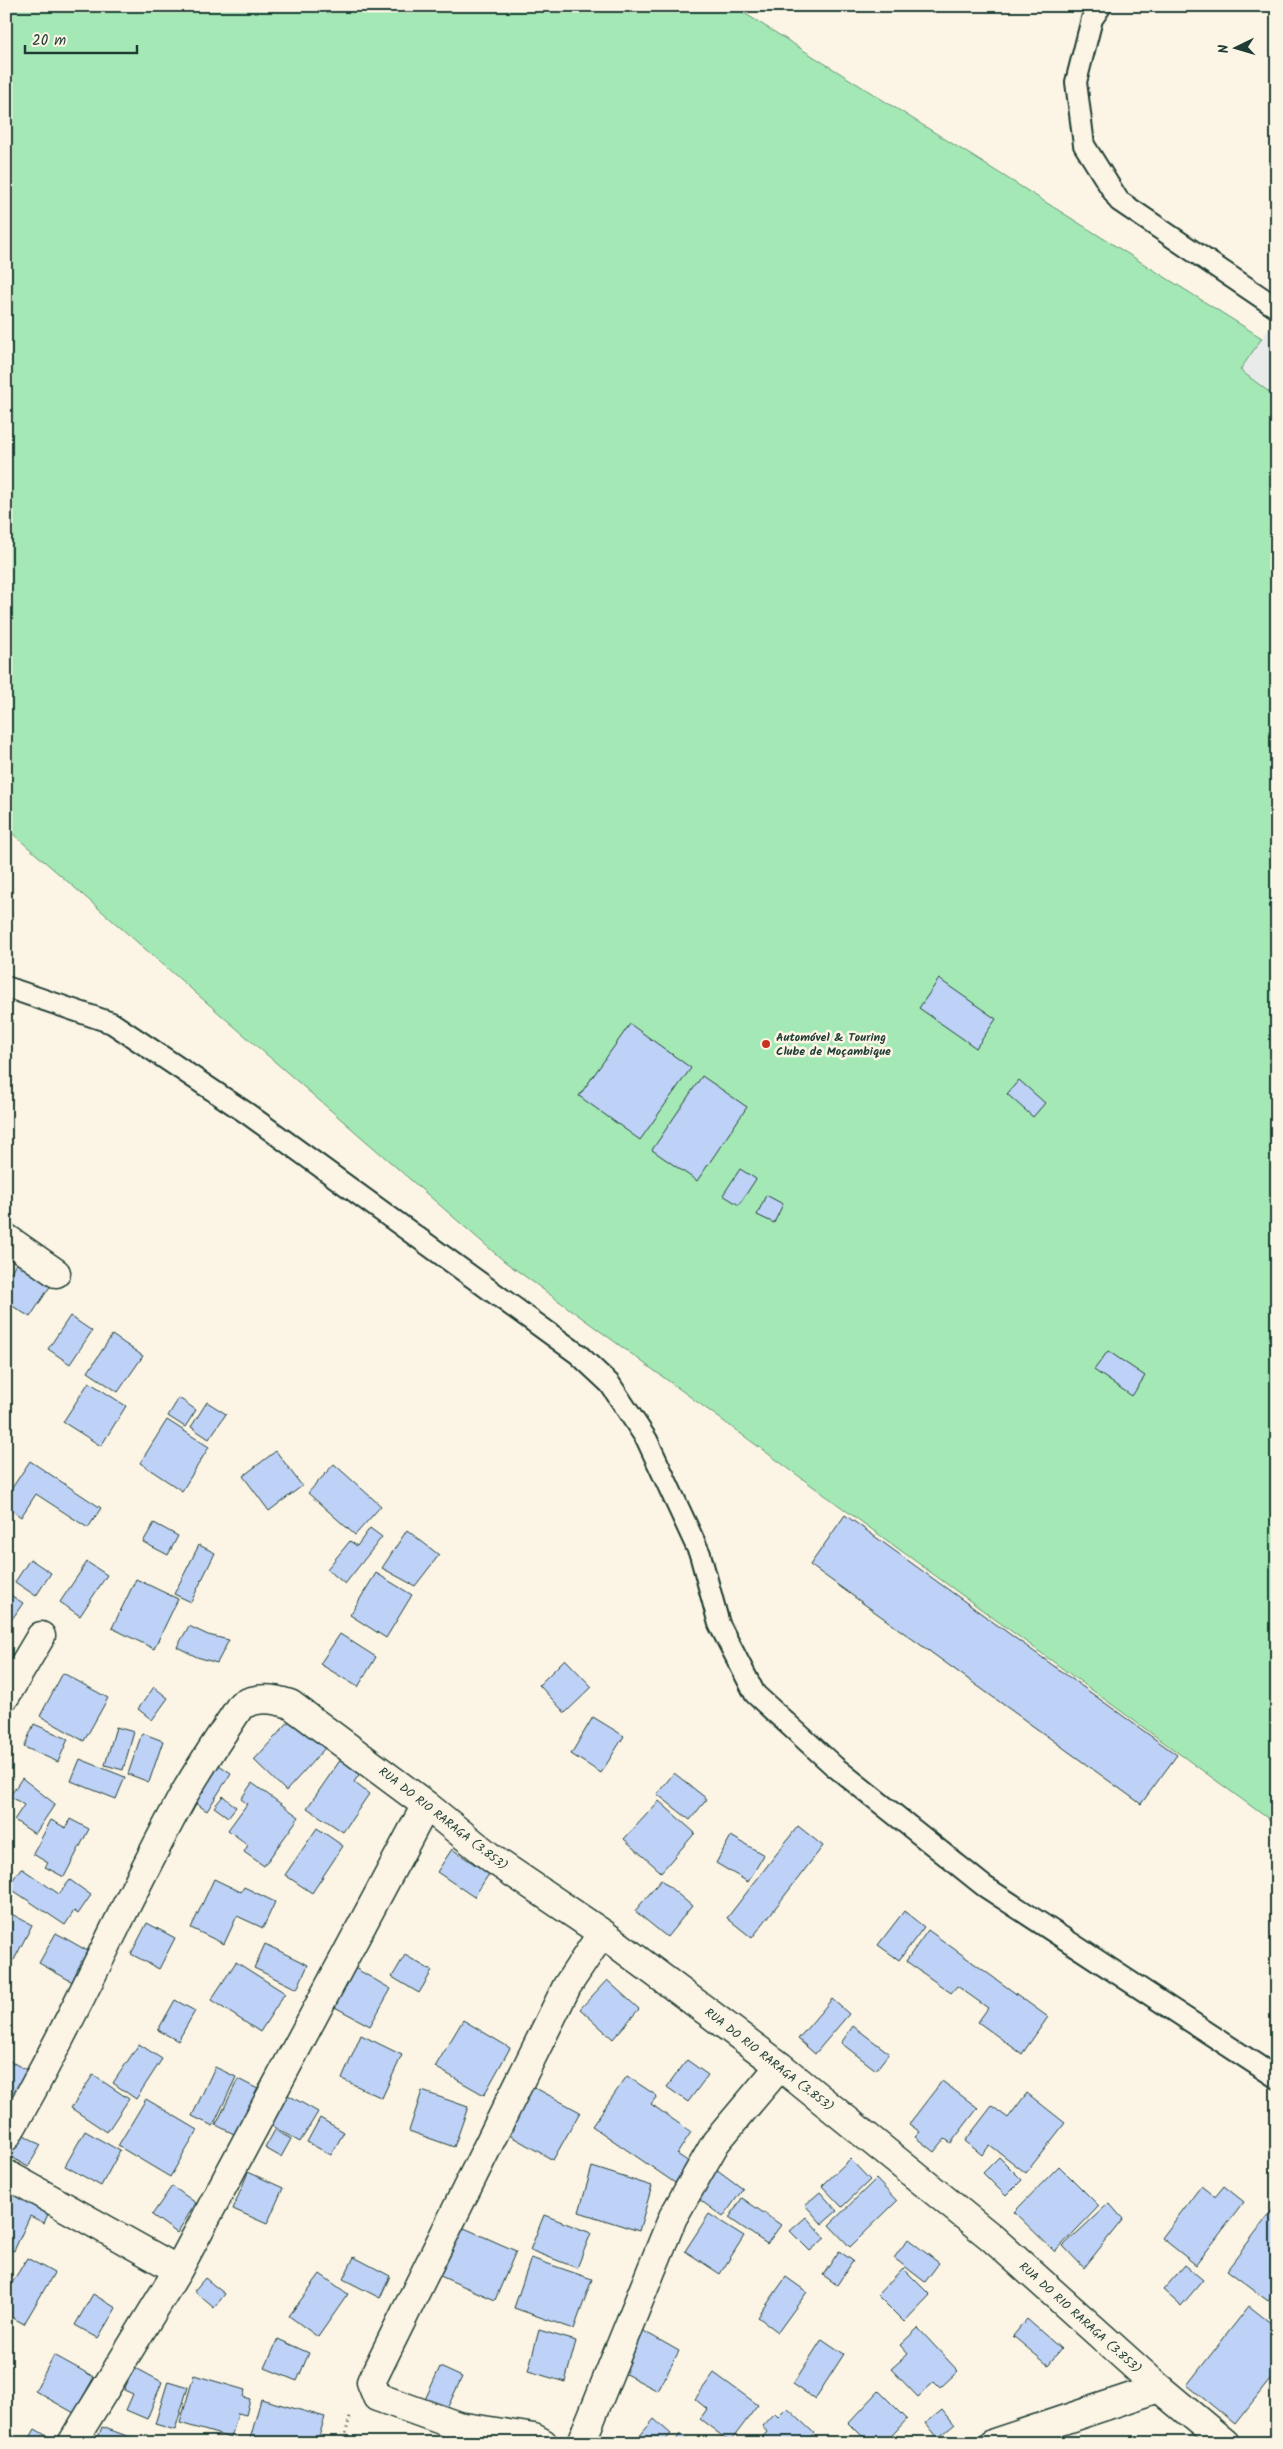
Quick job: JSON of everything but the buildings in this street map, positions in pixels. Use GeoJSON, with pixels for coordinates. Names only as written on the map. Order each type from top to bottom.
{"type":"FeatureCollection","features":[{"type":"Feature","properties":{"kind":"street"},"geometry":{"type":"LineString","coordinates":[[6,1238],[56,1273]]}},
{"type":"Feature","properties":{"kind":"street"},"geometry":{"type":"LineString","coordinates":[[6,1695],[41,1636]]}},
{"type":"Feature","properties":{"kind":"street","name":"RUA DO RIO RARAGA (3.853)"},"geometry":{"type":"LineString","coordinates":[[6,2137],[39,2080],[183,1796],[241,1705],[254,1699],[270,1698],[290,1704],[426,1805],[494,1860],[602,1933],[780,2066],[990,2237],[1159,2388],[1225,2443]]}},
{"type":"Feature","properties":{"kind":"street"},"geometry":{"type":"LineString","coordinates":[[72,2443],[178,2270],[426,1805]]}},
{"type":"Feature","properties":{"kind":"street"},"geometry":{"type":"LineString","coordinates":[[543,2443],[534,2438],[458,2426],[393,2404],[377,2397],[371,2382],[567,1986],[602,1933]]}},
{"type":"Feature","properties":{"kind":"street"},"geometry":{"type":"LineString","coordinates":[[581,2443],[673,2218],[716,2142],[780,2066]]}},
{"type":"Feature","properties":{"kind":"street"},"geometry":{"type":"LineString","coordinates":[[6,2174],[178,2270]]}},
{"type":"Feature","properties":{"kind":"street"},"geometry":{"type":"LineString","coordinates":[[994,2443],[1159,2388]]}},
{"type":"Feature","properties":{"kind":"lane"},"geometry":{"type":"LineString","coordinates":[[1101,6],[1092,19],[1076,82],[1084,145],[1119,201],[1277,308]]}},
{"type":"Feature","properties":{"kind":"lane"},"geometry":{"type":"LineString","coordinates":[[6,987],[112,1023],[248,1114],[578,1354],[610,1384],[647,1440],[700,1554],[719,1624],[755,1694],[834,1766],[984,1886],[1277,2078]]}},
{"type":"Feature","properties":{"kind":"shaded area"},"geometry":{"type":"Polygon","coordinates":[[[1277,317],[1277,398],[1240,370],[1277,317]]]}},
{"type":"Feature","properties":{"kind":"green space","name":"Automóvel & Touring Clube de Moçambique"},"geometry":{"type":"Polygon","coordinates":[[[6,6],[733,6],[1262,338],[1240,370],[1277,398],[1277,1825],[504,1261],[6,828],[6,6]]]}},
{"type":"Feature","properties":{"kind":"place","name":"Automóvel & Touring Clube de Moçambique"},"geometry":{"type":"Point","coordinates":[766,1044]}}]}
